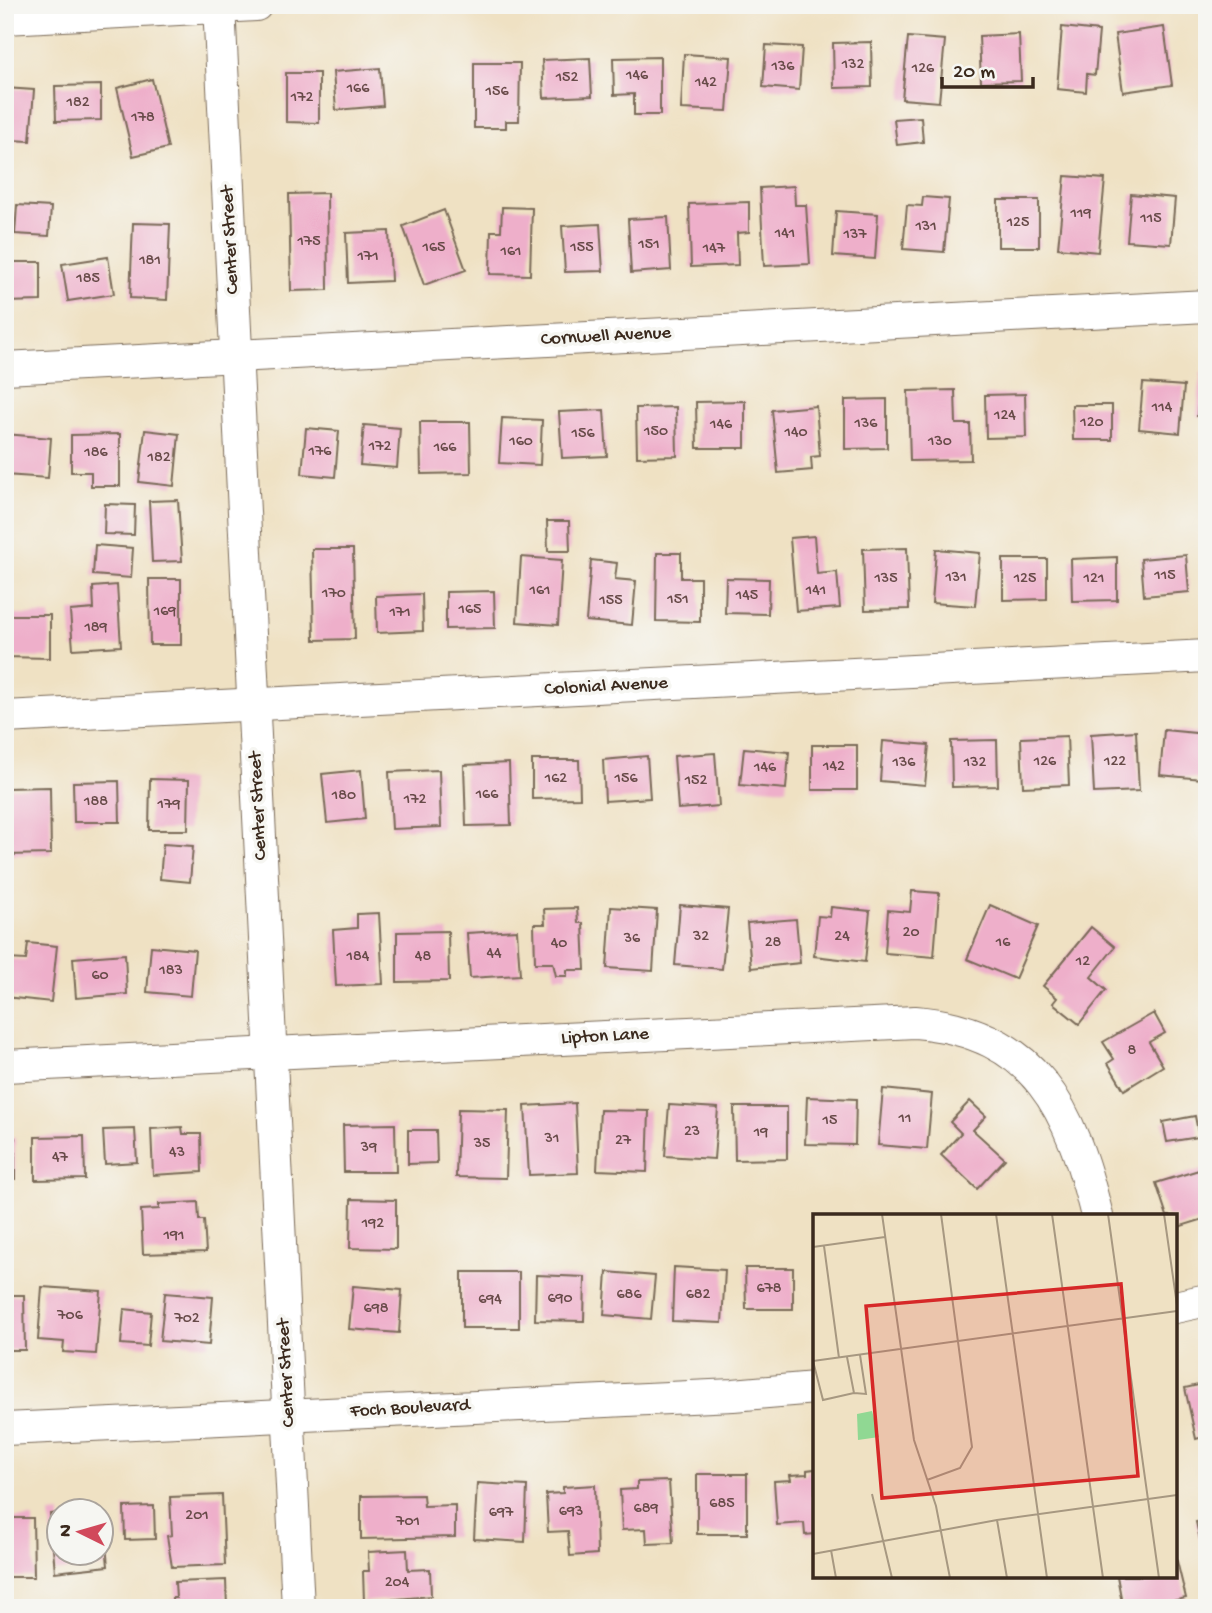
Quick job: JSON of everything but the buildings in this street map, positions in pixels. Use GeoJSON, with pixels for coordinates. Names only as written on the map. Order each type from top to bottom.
{"type":"FeatureCollection","features":[{"type":"Feature","properties":{"kind":"street"},"geometry":{"type":"LineString","coordinates":[[5,18],[256,5]]}},
{"type":"Feature","properties":{"kind":"street","name":"Center Street"},"geometry":{"type":"LineString","coordinates":[[219,6],[298,1608]]}},
{"type":"Feature","properties":{"kind":"street","name":"Cornwell Avenue"},"geometry":{"type":"LineString","coordinates":[[5,368],[1207,306]]}},
{"type":"Feature","properties":{"kind":"street","name":"Colonial Avenue"},"geometry":{"type":"LineString","coordinates":[[5,717],[1207,656]]}},
{"type":"Feature","properties":{"kind":"street","name":"Lipton Lane"},"geometry":{"type":"LineString","coordinates":[[5,1066],[915,1022],[943,1024],[981,1037],[1009,1052],[1037,1074],[1063,1112],[1084,1162],[1097,1214]]}},
{"type":"Feature","properties":{"kind":"street"},"geometry":{"type":"LineString","coordinates":[[1177,1307],[1207,1300]]}},
{"type":"Feature","properties":{"kind":"street","name":"Foch Boulevard"},"geometry":{"type":"LineString","coordinates":[[5,1429],[733,1395],[813,1388]]}}]}
